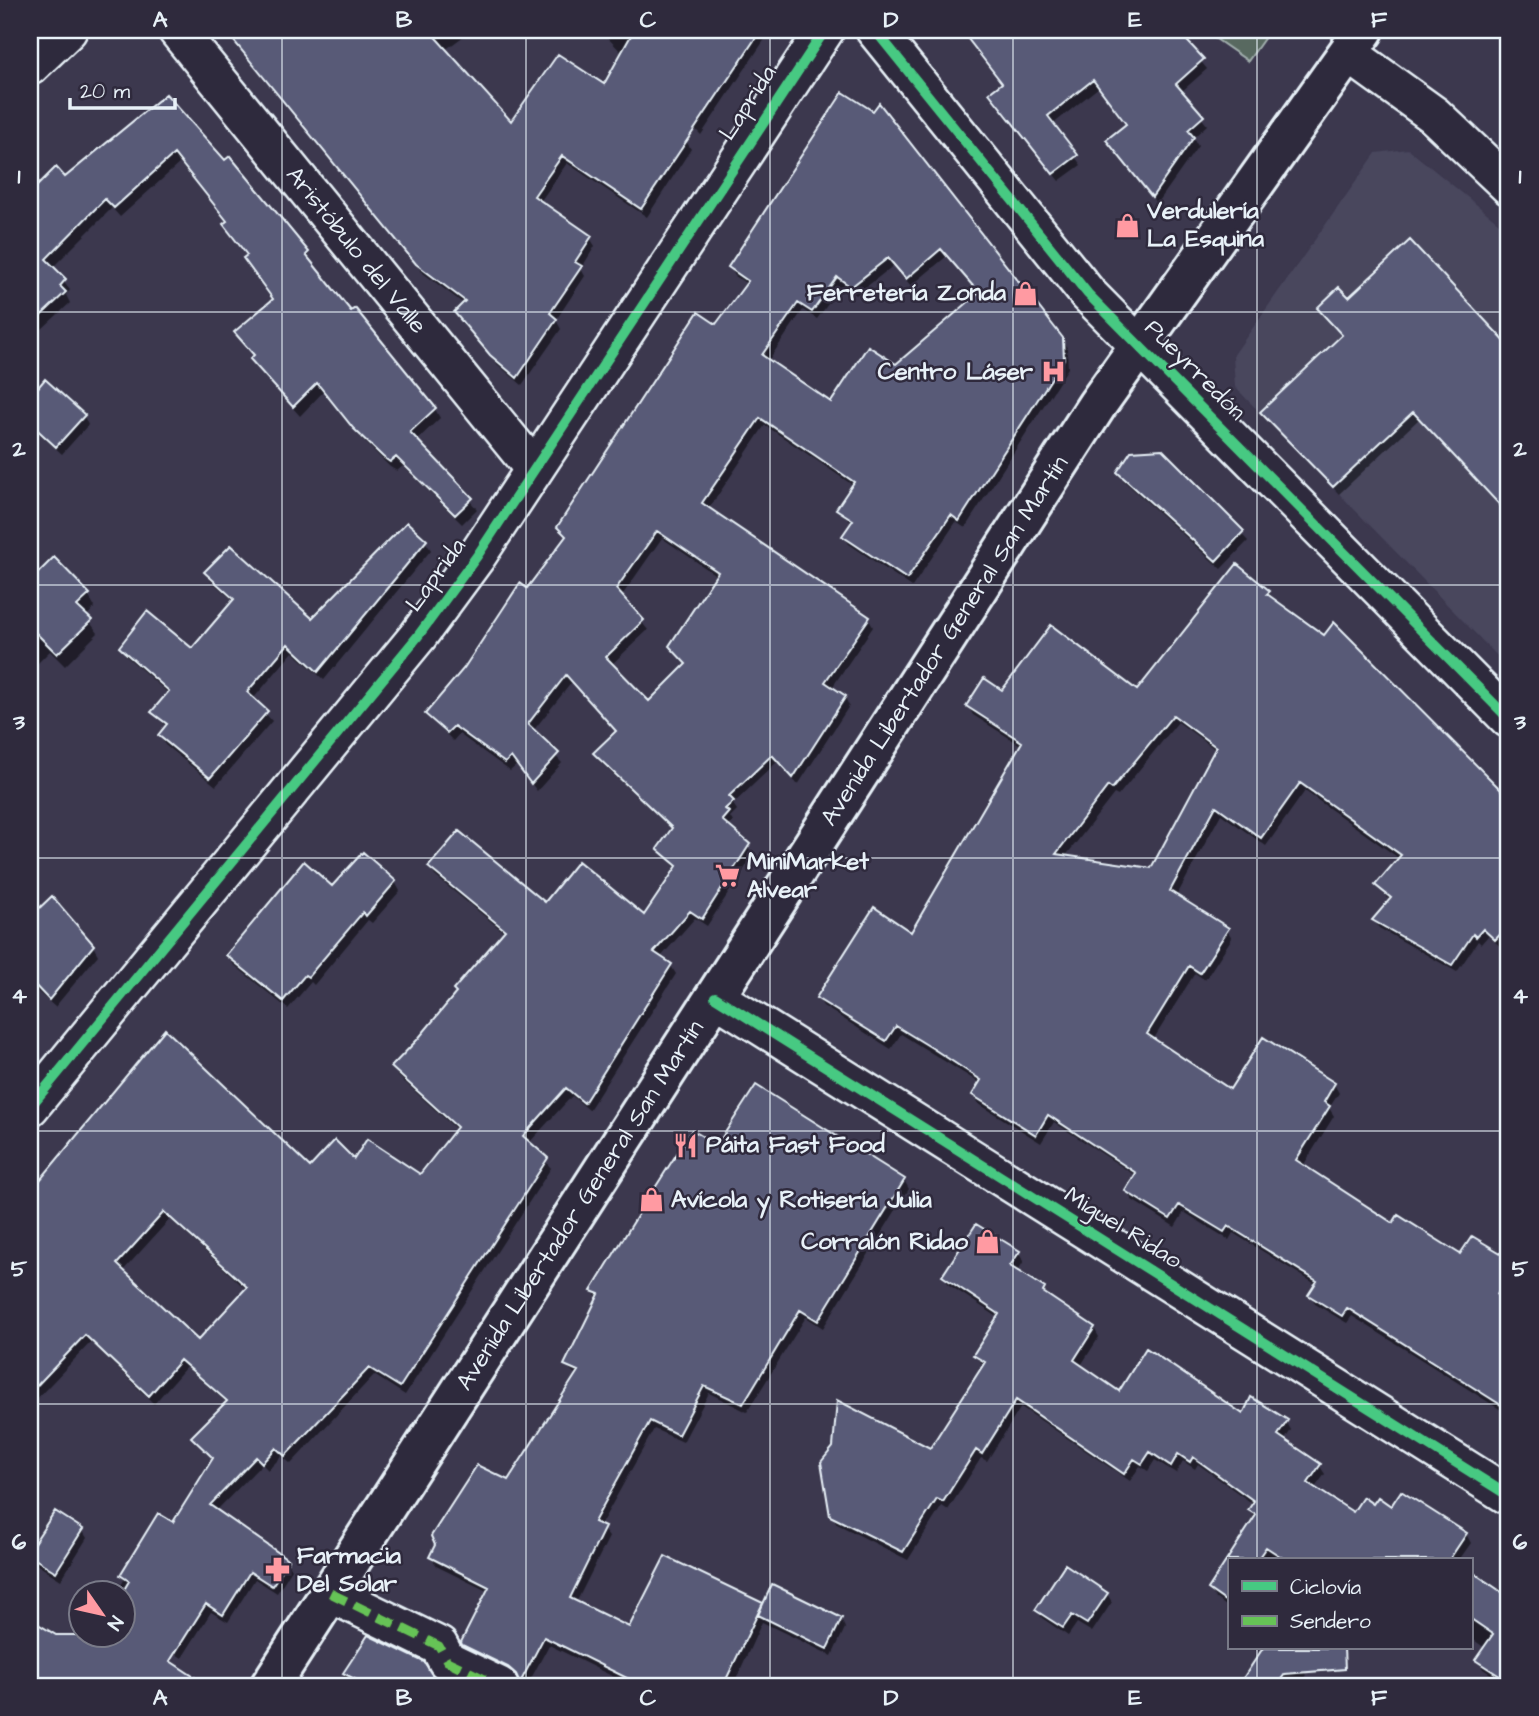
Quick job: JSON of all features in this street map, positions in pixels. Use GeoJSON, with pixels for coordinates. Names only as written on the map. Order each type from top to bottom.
{"type":"FeatureCollection","features":[{"type":"Feature","properties":{"kind":"main road","name":"Avenida Libertador General San Martín"},"geometry":{"type":"LineString","coordinates":[[270,1686],[1097,405],[1356,41]]}},
{"type":"Feature","properties":{"kind":"street"},"geometry":{"type":"LineString","coordinates":[[30,66],[68,30]]}},
{"type":"Feature","properties":{"kind":"street","name":"Aristóbulo del Valle"},"geometry":{"type":"LineString","coordinates":[[177,30],[534,469]]}},
{"type":"Feature","properties":{"kind":"street","name":"Laprida"},"geometry":{"type":"LineString","coordinates":[[30,1108],[418,636],[534,469],[825,30]]}},
{"type":"Feature","properties":{"kind":"street","name":"Pueyrredón"},"geometry":{"type":"LineString","coordinates":[[875,30],[1088,294],[1509,719]]}},
{"type":"Feature","properties":{"kind":"street"},"geometry":{"type":"LineString","coordinates":[[1356,41],[1509,186]]}},
{"type":"Feature","properties":{"kind":"street","name":"Miguel Ridao"},"geometry":{"type":"LineString","coordinates":[[715,997],[1509,1496]]}},
{"type":"Feature","properties":{"kind":"street"},"geometry":{"type":"LineString","coordinates":[[330,1593],[439,1646],[447,1661],[499,1686]]}},
{"type":"Feature","properties":{"kind":"shaded area"},"geometry":{"type":"Polygon","coordinates":[[[1408,149],[1509,231],[1509,668],[1235,387],[1233,356],[1376,153],[1408,149]]]}},
{"type":"Feature","properties":{"kind":"green space"},"geometry":{"type":"Polygon","coordinates":[[[1203,30],[1270,30],[1248,61],[1203,30]]]}},
{"type":"Feature","properties":{"kind":"building"},"geometry":{"type":"Polygon","coordinates":[[[225,30],[429,30],[511,121],[558,54],[604,84],[634,30],[761,30],[641,209],[562,156],[534,196],[592,236],[575,262],[582,266],[550,313],[557,319],[517,378],[490,355],[454,312],[465,301],[416,264],[225,30]]]}},
{"type":"Feature","properties":{"kind":"building"},"geometry":{"type":"Polygon","coordinates":[[[961,30],[1177,30],[1204,59],[1176,84],[1204,116],[1188,130],[1194,137],[1152,197],[1106,140],[1126,124],[1093,80],[1048,116],[1078,155],[1053,174],[989,93],[1002,83],[961,30]]]}},
{"type":"Feature","properties":{"kind":"building"},"geometry":{"type":"Polygon","coordinates":[[[843,92],[873,111],[879,103],[1063,338],[1064,359],[959,521],[951,515],[907,579],[842,536],[853,520],[836,509],[854,482],[760,418],[702,503],[870,617],[825,682],[846,696],[793,778],[772,755],[729,796],[734,801],[725,809],[729,812],[722,820],[750,844],[702,919],[690,911],[654,952],[672,964],[584,1103],[566,1088],[523,1136],[548,1158],[400,1387],[369,1368],[285,1456],[276,1448],[262,1463],[256,1457],[210,1505],[289,1560],[272,1586],[250,1572],[223,1615],[206,1604],[170,1661],[208,1686],[30,1686],[30,1619],[56,1635],[66,1635],[66,1650],[136,1650],[136,1580],[128,1580],[120,1575],[158,1513],[173,1522],[213,1458],[191,1437],[227,1401],[180,1360],[149,1396],[85,1335],[30,1393],[30,1192],[165,1029],[310,1167],[335,1140],[354,1159],[367,1139],[420,1174],[457,1127],[391,1067],[417,1040],[456,993],[453,990],[505,930],[428,867],[459,831],[545,902],[578,861],[644,915],[677,866],[657,849],[672,828],[593,753],[616,731],[566,675],[528,724],[559,753],[531,784],[511,757],[505,763],[454,726],[447,733],[425,714],[464,668],[520,583],[527,588],[566,536],[557,527],[698,312],[716,324],[748,281],[728,267],[843,92]],[[941,249],[906,279],[888,258],[851,287],[837,277],[812,312],[798,303],[762,355],[831,402],[868,346],[896,364],[979,293],[941,249]],[[657,531],[616,589],[644,620],[606,657],[649,701],[686,664],[669,646],[718,572],[657,531]],[[164,1212],[117,1264],[198,1340],[247,1287],[164,1212]]]}},
{"type":"Feature","properties":{"kind":"building"},"geometry":{"type":"Polygon","coordinates":[[[166,94],[225,160],[230,156],[309,252],[306,255],[351,311],[355,308],[436,408],[410,432],[473,498],[455,515],[396,457],[390,462],[383,457],[353,428],[317,383],[293,407],[250,359],[254,355],[234,332],[273,299],[243,258],[247,255],[223,224],[227,221],[174,154],[114,208],[105,199],[46,259],[66,279],[60,286],[66,292],[30,326],[30,193],[56,167],[65,177],[166,94]]]}},
{"type":"Feature","properties":{"kind":"building"},"geometry":{"type":"Polygon","coordinates":[[[1410,240],[1509,346],[1509,515],[1413,412],[1333,487],[1260,412],[1342,335],[1317,308],[1339,287],[1349,297],[1410,240]]]}},
{"type":"Feature","properties":{"kind":"building"},"geometry":{"type":"Polygon","coordinates":[[[45,379],[85,415],[56,447],[30,423],[30,397],[45,379]]]}},
{"type":"Feature","properties":{"kind":"building"},"geometry":{"type":"Polygon","coordinates":[[[1162,449],[1244,531],[1216,561],[1117,472],[1131,451],[1162,449]]]}},
{"type":"Feature","properties":{"kind":"building"},"geometry":{"type":"Polygon","coordinates":[[[407,522],[427,540],[318,672],[288,644],[247,692],[268,711],[210,778],[158,735],[167,724],[151,712],[169,691],[119,647],[147,611],[192,648],[234,599],[204,572],[231,545],[312,618],[407,522]]]}},
{"type":"Feature","properties":{"kind":"building"},"geometry":{"type":"Polygon","coordinates":[[[54,557],[90,594],[77,606],[92,620],[57,654],[30,627],[30,581],[54,557]]]}},
{"type":"Feature","properties":{"kind":"building"},"geometry":{"type":"Polygon","coordinates":[[[1237,564],[1270,591],[1267,594],[1324,635],[1334,622],[1509,798],[1509,925],[1495,940],[1483,929],[1476,937],[1473,934],[1452,965],[1372,920],[1391,898],[1375,885],[1401,855],[1300,783],[1261,838],[1216,806],[1170,891],[1229,928],[1200,973],[1189,966],[1147,1034],[1230,1089],[1263,1037],[1335,1083],[1324,1102],[1330,1106],[1296,1160],[1393,1223],[1398,1215],[1460,1254],[1472,1236],[1509,1258],[1509,1275],[1497,1295],[1509,1303],[1509,1410],[1347,1308],[1342,1316],[1308,1295],[1317,1281],[1228,1226],[1224,1232],[1179,1205],[1170,1219],[1125,1191],[1136,1173],[1048,1115],[1036,1135],[972,1095],[981,1080],[932,1048],[896,1026],[886,1041],[816,998],[874,907],[911,932],[1022,742],[966,706],[984,678],[1002,690],[1051,625],[1137,690],[1237,564]],[[1173,715],[1112,789],[1108,786],[1056,854],[1151,868],[1216,747],[1173,715]]]}},
{"type":"Feature","properties":{"kind":"building"},"geometry":{"type":"Polygon","coordinates":[[[363,852],[396,881],[366,916],[363,912],[308,977],[305,975],[283,1001],[226,955],[304,861],[332,886],[363,852]]]}},
{"type":"Feature","properties":{"kind":"building"},"geometry":{"type":"Polygon","coordinates":[[[52,896],[94,945],[49,1000],[30,980],[30,917],[52,896]]]}},
{"type":"Feature","properties":{"kind":"building"},"geometry":{"type":"Polygon","coordinates":[[[756,1085],[905,1179],[818,1321],[800,1310],[743,1404],[704,1386],[678,1435],[650,1421],[594,1522],[605,1527],[570,1598],[629,1627],[665,1556],[763,1603],[723,1686],[643,1686],[544,1637],[520,1683],[516,1674],[508,1667],[462,1645],[461,1642],[489,1587],[429,1557],[435,1545],[431,1536],[477,1465],[508,1480],[578,1371],[564,1365],[599,1294],[591,1291],[644,1205],[692,1130],[717,1145],[756,1085]]]}},
{"type":"Feature","properties":{"kind":"building"},"geometry":{"type":"Polygon","coordinates":[[[976,1224],[1020,1251],[1010,1266],[1045,1288],[1043,1292],[1095,1327],[1074,1360],[1119,1391],[1146,1348],[1243,1414],[1251,1397],[1288,1420],[1278,1435],[1321,1464],[1308,1483],[1353,1512],[1363,1497],[1373,1504],[1378,1497],[1391,1506],[1401,1491],[1467,1533],[1450,1558],[1283,1558],[1266,1547],[1258,1558],[1228,1558],[1256,1515],[1248,1510],[1254,1501],[1193,1457],[1190,1462],[1178,1454],[1171,1466],[1150,1452],[1142,1464],[1134,1459],[1124,1474],[1016,1400],[982,1454],[976,1450],[943,1502],[937,1499],[903,1552],[830,1516],[821,1462],[833,1447],[837,1400],[930,1448],[985,1362],[973,1355],[999,1314],[942,1276],[976,1224]]]}},
{"type":"Feature","properties":{"kind":"building"},"geometry":{"type":"Polygon","coordinates":[[[55,1511],[83,1529],[56,1572],[30,1556],[30,1549],[55,1511]]]}},
{"type":"Feature","properties":{"kind":"building"},"geometry":{"type":"Polygon","coordinates":[[[1228,1558],[1228,1603],[1208,1589],[1228,1558]]]}},
{"type":"Feature","properties":{"kind":"building"},"geometry":{"type":"Polygon","coordinates":[[[1065,1564],[1108,1593],[1087,1624],[1072,1615],[1063,1628],[1035,1610],[1065,1564]]]}},
{"type":"Feature","properties":{"kind":"building"},"geometry":{"type":"Polygon","coordinates":[[[1472,1572],[1509,1597],[1509,1682],[1475,1660],[1493,1634],[1472,1620],[1472,1572]]]}},
{"type":"Feature","properties":{"kind":"building"},"geometry":{"type":"Polygon","coordinates":[[[772,1584],[842,1618],[827,1649],[758,1615],[772,1584]]]}},
{"type":"Feature","properties":{"kind":"building"},"geometry":{"type":"Polygon","coordinates":[[[368,1635],[424,1662],[437,1679],[451,1686],[368,1686],[343,1673],[368,1635]]]}},
{"type":"Feature","properties":{"kind":"building"},"geometry":{"type":"Polygon","coordinates":[[[1262,1650],[1344,1650],[1345,1669],[1285,1674],[1276,1686],[1238,1686],[1262,1650]]]}},
{"type":"Feature","properties":{"kind":"marked path"},"geometry":{"type":"LineString","coordinates":[[330,1593],[439,1646],[447,1661],[499,1686]]}},
{"type":"Feature","properties":{"kind":"cycle path"},"geometry":{"type":"LineString","coordinates":[[30,1107],[418,636],[477,556],[825,30]]}},
{"type":"Feature","properties":{"kind":"cycle path"},"geometry":{"type":"LineString","coordinates":[[875,30],[1088,294],[1509,719]]}},
{"type":"Feature","properties":{"kind":"cycle path"},"geometry":{"type":"LineString","coordinates":[[715,997],[1509,1496]]}},
{"type":"Feature","properties":{"kind":"place","name":"Verdulería La Esquina"},"geometry":{"type":"Point","coordinates":[1127,225]}},
{"type":"Feature","properties":{"kind":"place","name":"Ferretería Zonda"},"geometry":{"type":"Point","coordinates":[1026,293]}},
{"type":"Feature","properties":{"kind":"place","name":"Centro Láser"},"geometry":{"type":"Point","coordinates":[1053,372]}},
{"type":"Feature","properties":{"kind":"place","name":"MiniMarket Alvear"},"geometry":{"type":"Point","coordinates":[727,876]}},
{"type":"Feature","properties":{"kind":"place","name":"Páita Fast Food"},"geometry":{"type":"Point","coordinates":[686,1145]}},
{"type":"Feature","properties":{"kind":"place","name":"Avícola y Rotisería Julia"},"geometry":{"type":"Point","coordinates":[651,1200]}},
{"type":"Feature","properties":{"kind":"place","name":"Corralón Ridao"},"geometry":{"type":"Point","coordinates":[988,1242]}},
{"type":"Feature","properties":{"kind":"place","name":"Farmacia Del Solar"},"geometry":{"type":"Point","coordinates":[277,1570]}}]}
